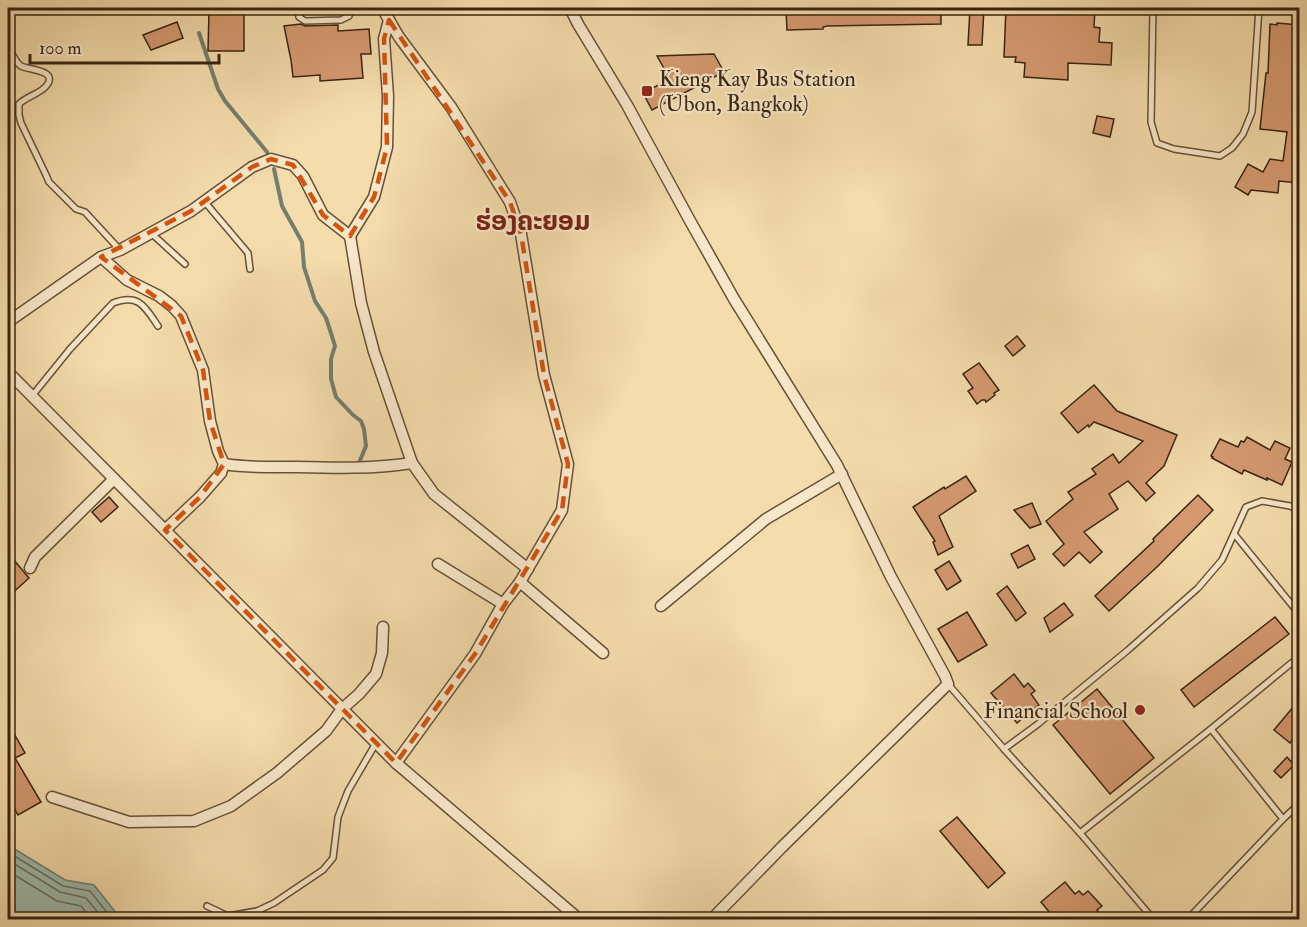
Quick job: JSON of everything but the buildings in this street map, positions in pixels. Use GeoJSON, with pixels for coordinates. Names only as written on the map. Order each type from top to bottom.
{"type":"FeatureCollection","features":[{"type":"Feature","properties":{"kind":"street"},"geometry":{"type":"LineString","coordinates":[[382,8],[399,37],[451,106],[510,202],[521,234],[544,375],[568,464],[562,510],[520,582],[503,604],[475,654],[396,763]]}},
{"type":"Feature","properties":{"kind":"street"},"geometry":{"type":"LineString","coordinates":[[570,8],[627,105],[734,299],[837,465],[891,577],[948,684],[711,920]]}},
{"type":"Feature","properties":{"kind":"street"},"geometry":{"type":"LineString","coordinates":[[389,20],[384,39],[387,147],[374,197],[350,236],[361,303],[374,352],[412,464],[434,494],[528,569]]}},
{"type":"Feature","properties":{"kind":"street"},"geometry":{"type":"LineString","coordinates":[[8,321],[101,257],[120,250],[191,211],[252,167],[271,159],[293,165],[303,176],[322,215],[350,236]]}},
{"type":"Feature","properties":{"kind":"street"},"geometry":{"type":"LineString","coordinates":[[101,257],[127,280],[159,296],[172,306],[181,316],[203,370],[210,420],[224,464],[221,473],[200,497],[165,530]]}},
{"type":"Feature","properties":{"kind":"street"},"geometry":{"type":"LineString","coordinates":[[8,372],[396,763],[580,920]]}},
{"type":"Feature","properties":{"kind":"street"},"geometry":{"type":"LineString","coordinates":[[224,464],[248,467],[330,468],[390,467],[412,464]]}},
{"type":"Feature","properties":{"kind":"street"},"geometry":{"type":"LineString","coordinates":[[661,606],[766,519],[842,474]]}},
{"type":"Feature","properties":{"kind":"street"},"geometry":{"type":"LineString","coordinates":[[30,568],[35,557],[114,479]]}},
{"type":"Feature","properties":{"kind":"street"},"geometry":{"type":"LineString","coordinates":[[438,564],[503,604]]}},
{"type":"Feature","properties":{"kind":"street"},"geometry":{"type":"LineString","coordinates":[[520,582],[603,653]]}},
{"type":"Feature","properties":{"kind":"street"},"geometry":{"type":"LineString","coordinates":[[52,797],[129,822],[194,821],[231,806],[277,773],[326,731],[342,709],[376,674],[382,653],[383,627]]}},
{"type":"Feature","properties":{"kind":"lane"},"geometry":{"type":"LineString","coordinates":[[297,8],[299,17],[305,21],[341,20],[349,15],[350,8]]}},
{"type":"Feature","properties":{"kind":"lane"},"geometry":{"type":"LineString","coordinates":[[1153,8],[1151,122],[1157,143],[1174,149],[1220,156],[1233,148],[1243,135],[1252,112],[1259,8]]}},
{"type":"Feature","properties":{"kind":"lane"},"geometry":{"type":"LineString","coordinates":[[10,50],[23,67],[48,74],[50,79],[48,85],[19,104],[21,123],[46,175],[76,209],[85,212],[120,250]]}},
{"type":"Feature","properties":{"kind":"lane"},"geometry":{"type":"LineString","coordinates":[[204,201],[248,253],[250,269]]}},
{"type":"Feature","properties":{"kind":"lane"},"geometry":{"type":"LineString","coordinates":[[151,233],[185,264]]}},
{"type":"Feature","properties":{"kind":"lane"},"geometry":{"type":"LineString","coordinates":[[32,396],[70,349],[113,303],[131,299],[144,305],[158,326]]}},
{"type":"Feature","properties":{"kind":"lane"},"geometry":{"type":"LineString","coordinates":[[1004,749],[1074,695],[1198,588],[1222,560],[1246,507],[1262,501],[1290,506],[1299,511]]}},
{"type":"Feature","properties":{"kind":"lane"},"geometry":{"type":"LineString","coordinates":[[1235,535],[1299,615]]}},
{"type":"Feature","properties":{"kind":"lane"},"geometry":{"type":"LineString","coordinates":[[1080,833],[1299,656]]}},
{"type":"Feature","properties":{"kind":"lane"},"geometry":{"type":"LineString","coordinates":[[948,684],[1154,920]]}},
{"type":"Feature","properties":{"kind":"lane"},"geometry":{"type":"LineString","coordinates":[[1211,729],[1283,819]]}},
{"type":"Feature","properties":{"kind":"lane"},"geometry":{"type":"LineString","coordinates":[[207,906],[228,916],[257,911],[274,903],[323,870],[333,858],[338,817],[348,791],[376,743]]}},
{"type":"Feature","properties":{"kind":"lane"},"geometry":{"type":"LineString","coordinates":[[1187,920],[1299,803]]}},
{"type":"Feature","properties":{"kind":"highlighted area"},"geometry":{"type":"Polygon","coordinates":[[[389,20],[510,202],[521,234],[544,375],[568,464],[562,510],[475,654],[396,763],[165,530],[200,497],[224,464],[210,421],[203,370],[181,316],[101,257],[191,211],[252,167],[271,159],[293,165],[323,215],[350,236],[374,197],[387,147],[384,39],[389,20]]]}},
{"type":"Feature","properties":{"kind":"water"},"geometry":{"type":"Polygon","coordinates":[[[8,845],[65,880],[94,885],[121,919],[8,919],[8,845]]]}},
{"type":"Feature","properties":{"kind":"waterway"},"geometry":{"type":"LineString","coordinates":[[199,33],[218,89],[225,101],[267,152]]}},
{"type":"Feature","properties":{"kind":"waterway"},"geometry":{"type":"LineString","coordinates":[[274,169],[282,206],[302,242],[304,267],[315,301],[326,318],[335,346],[331,359],[331,379],[336,397],[361,421],[364,429],[366,446],[359,463]]}},
{"type":"Feature","properties":{"kind":"place","name":"Kieng Kay Bus Station (Ubon, Bangkok)"},"geometry":{"type":"Point","coordinates":[647,91]}},
{"type":"Feature","properties":{"kind":"place","name":"Financial School"},"geometry":{"type":"Point","coordinates":[1140,710]}},
{"type":"Feature","properties":{"kind":"district","name":"ຮ່ອງຄະຍອມ"},"geometry":{"type":"Point","coordinates":[533,221]}}]}
